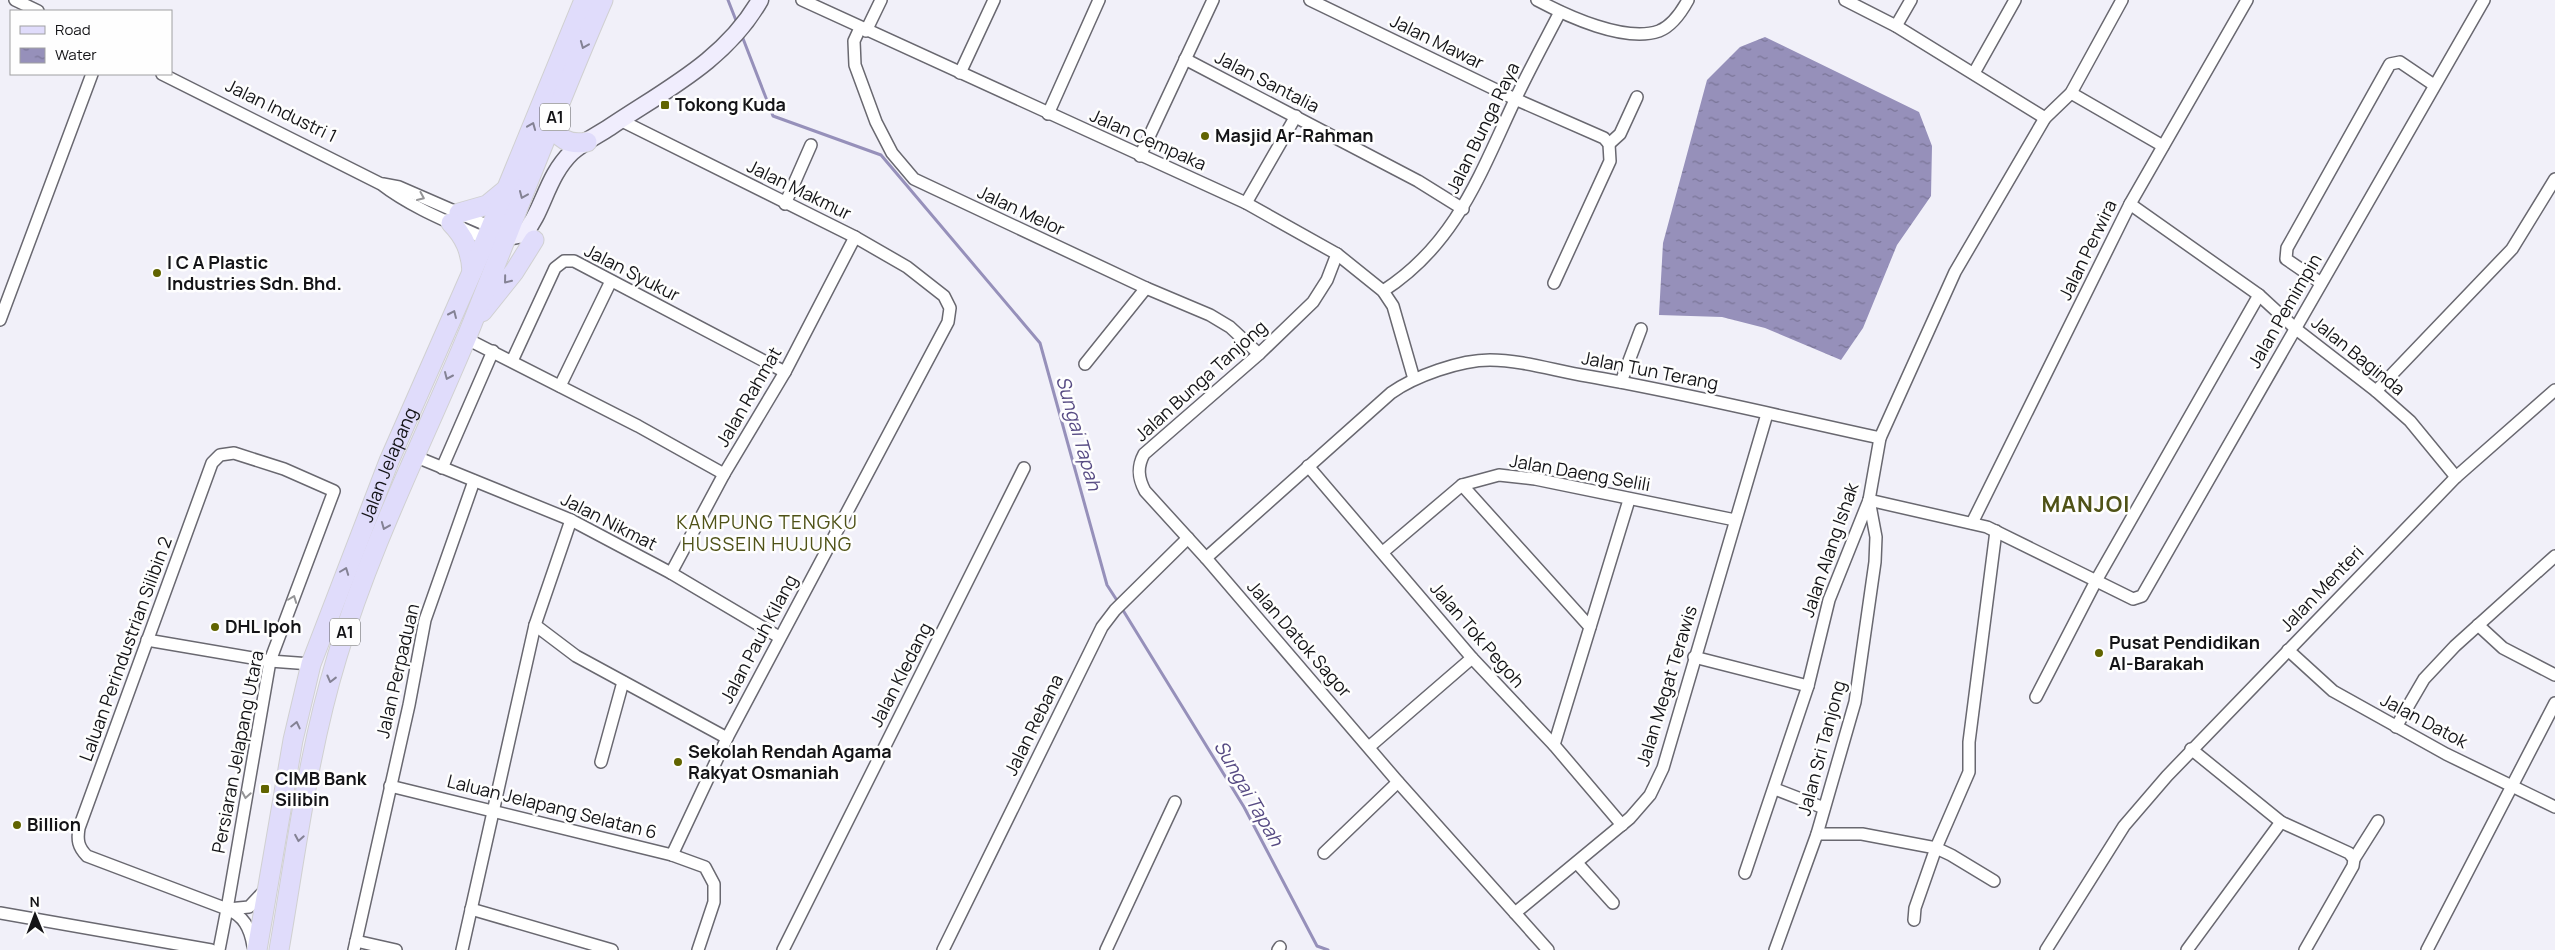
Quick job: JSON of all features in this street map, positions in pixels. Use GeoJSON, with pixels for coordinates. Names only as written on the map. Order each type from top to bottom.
{"type":"FeatureCollection","features":[{"type":"Feature","properties":{"kind":"main road","name":"Jalan Jelapang"},"geometry":{"type":"LineString","coordinates":[[279,950],[316,741],[336,659],[355,601],[414,456],[467,335],[496,237],[507,187],[584,0]]}},
{"type":"Feature","properties":{"kind":"main road","name":"Jalan Jelapang"},"geometry":{"type":"LineString","coordinates":[[255,950],[268,885],[292,740],[310,664],[389,461],[472,272],[496,237],[553,122],[603,0]]}},
{"type":"Feature","properties":{"kind":"main road"},"geometry":{"type":"LineString","coordinates":[[553,122],[556,132],[562,139],[576,143],[587,142]]}},
{"type":"Feature","properties":{"kind":"main road"},"geometry":{"type":"LineString","coordinates":[[472,272],[471,256],[455,218],[487,205],[507,187]]}},
{"type":"Feature","properties":{"kind":"main road"},"geometry":{"type":"LineString","coordinates":[[467,335],[514,272],[534,240]]}},
{"type":"Feature","properties":{"kind":"street"},"geometry":{"type":"LineString","coordinates":[[15,0],[36,10]]}},
{"type":"Feature","properties":{"kind":"street","name":"Jalan Cempaka"},"geometry":{"type":"LineString","coordinates":[[802,0],[1246,203],[1337,254],[1383,291],[1393,306],[1401,326],[1414,379]]}},
{"type":"Feature","properties":{"kind":"street","name":"Jalan Melor"},"geometry":{"type":"LineString","coordinates":[[881,0],[854,41],[855,65],[873,114],[892,153],[914,179],[1146,288],[1210,315],[1230,327],[1259,354]]}},
{"type":"Feature","properties":{"kind":"street"},"geometry":{"type":"LineString","coordinates":[[960,73],[994,0]]}},
{"type":"Feature","properties":{"kind":"street"},"geometry":{"type":"LineString","coordinates":[[1048,114],[1099,0]]}},
{"type":"Feature","properties":{"kind":"street"},"geometry":{"type":"LineString","coordinates":[[1140,156],[1213,0]]}},
{"type":"Feature","properties":{"kind":"street","name":"Jalan Mawar"},"geometry":{"type":"LineString","coordinates":[[1310,0],[1515,99],[1607,141]]}},
{"type":"Feature","properties":{"kind":"street"},"geometry":{"type":"LineString","coordinates":[[1537,0],[1560,12],[1610,29],[1647,34],[1661,31],[1672,22],[1688,0]]}},
{"type":"Feature","properties":{"kind":"street"},"geometry":{"type":"LineString","coordinates":[[1845,0],[1896,26],[2045,118],[2071,93],[2122,0]]}},
{"type":"Feature","properties":{"kind":"street"},"geometry":{"type":"LineString","coordinates":[[1896,26],[1910,0]]}},
{"type":"Feature","properties":{"kind":"street"},"geometry":{"type":"LineString","coordinates":[[1974,73],[2015,0]]}},
{"type":"Feature","properties":{"kind":"street","name":"Jalan Perwira"},"geometry":{"type":"LineString","coordinates":[[1972,523],[2130,204],[2247,0]]}},
{"type":"Feature","properties":{"kind":"street","name":"Jalan Pemimpin"},"geometry":{"type":"LineString","coordinates":[[2097,579],[2132,598],[2142,596],[2484,0]]}},
{"type":"Feature","properties":{"kind":"street"},"geometry":{"type":"LineString","coordinates":[[496,237],[519,236],[526,232],[554,174],[572,152],[674,86],[725,47],[744,25],[758,3]]}},
{"type":"Feature","properties":{"kind":"street","name":"Jalan Bunga Raya"},"geometry":{"type":"LineString","coordinates":[[1383,291],[1415,268],[1463,209],[1475,188],[1515,99],[1560,12]]}},
{"type":"Feature","properties":{"kind":"street","name":"Jalan Santalia"},"geometry":{"type":"LineString","coordinates":[[1185,59],[1418,181],[1463,209]]}},
{"type":"Feature","properties":{"kind":"street"},"geometry":{"type":"LineString","coordinates":[[2322,283],[2286,259],[2286,248],[2390,64],[2400,62],[2434,85]]}},
{"type":"Feature","properties":{"kind":"street"},"geometry":{"type":"LineString","coordinates":[[0,320],[92,75]]}},
{"type":"Feature","properties":{"kind":"street","name":"Jalan Industri 1"},"geometry":{"type":"LineString","coordinates":[[164,75],[381,184],[399,187],[455,218],[496,237]]}},
{"type":"Feature","properties":{"kind":"street"},"geometry":{"type":"LineString","coordinates":[[2071,93],[2163,146]]}},
{"type":"Feature","properties":{"kind":"street"},"geometry":{"type":"LineString","coordinates":[[1554,283],[1610,161],[1607,141],[1620,134],[1637,97]]}},
{"type":"Feature","properties":{"kind":"street"},"geometry":{"type":"LineString","coordinates":[[1246,203],[1296,116]]}},
{"type":"Feature","properties":{"kind":"street","name":"Jalan Alang Ishak"},"geometry":{"type":"LineString","coordinates":[[1745,873],[1775,789],[1808,686],[1829,600],[1869,500],[1880,438],[1954,272],[2045,118]]}},
{"type":"Feature","properties":{"kind":"street","name":"Jalan Makmur"},"geometry":{"type":"LineString","coordinates":[[620,120],[785,204],[855,237],[907,267],[944,296],[950,308]]}},
{"type":"Feature","properties":{"kind":"street"},"geometry":{"type":"LineString","coordinates":[[496,237],[520,249],[534,240],[564,174],[587,142]]}},
{"type":"Feature","properties":{"kind":"street"},"geometry":{"type":"LineString","coordinates":[[785,204],[811,145]]}},
{"type":"Feature","properties":{"kind":"street"},"geometry":{"type":"LineString","coordinates":[[2376,391],[2512,250],[2555,179]]}},
{"type":"Feature","properties":{"kind":"street","name":"Jalan Baginda"},"geometry":{"type":"LineString","coordinates":[[2130,204],[2259,295],[2296,329],[2376,391],[2410,421],[2456,477]]}},
{"type":"Feature","properties":{"kind":"street","name":"Jalan Rahmat"},"geometry":{"type":"LineString","coordinates":[[671,573],[724,474],[785,372],[855,237]]}},
{"type":"Feature","properties":{"kind":"street","name":"Jalan Bunga Tanjong"},"geometry":{"type":"LineString","coordinates":[[1206,558],[1145,491],[1140,481],[1140,462],[1144,454],[1259,354],[1313,302],[1327,280],[1337,254]]}},
{"type":"Feature","properties":{"kind":"street","name":"Jalan Syukur"},"geometry":{"type":"LineString","coordinates":[[512,361],[555,268],[564,261],[574,261],[785,372]]}},
{"type":"Feature","properties":{"kind":"street"},"geometry":{"type":"LineString","coordinates":[[560,386],[611,281]]}},
{"type":"Feature","properties":{"kind":"street"},"geometry":{"type":"LineString","coordinates":[[1086,364],[1146,288]]}},
{"type":"Feature","properties":{"kind":"street","name":"Jalan Pemimpin"},"geometry":{"type":"LineString","coordinates":[[2036,697],[2097,579],[2259,295]]}},
{"type":"Feature","properties":{"kind":"street","name":"Jalan Pauh Kilang"},"geometry":{"type":"LineString","coordinates":[[672,855],[727,738],[779,637],[948,322],[950,308]]}},
{"type":"Feature","properties":{"kind":"street"},"geometry":{"type":"LineString","coordinates":[[1621,382],[1641,329]]}},
{"type":"Feature","properties":{"kind":"street"},"geometry":{"type":"LineString","coordinates":[[467,335],[493,352],[638,426],[724,474]]}},
{"type":"Feature","properties":{"kind":"street"},"geometry":{"type":"LineString","coordinates":[[442,468],[493,352]]}},
{"type":"Feature","properties":{"kind":"street","name":"Jalan Tun Terang"},"geometry":{"type":"LineString","coordinates":[[1414,379],[1470,362],[1490,360],[1621,382],[1880,438]]}},
{"type":"Feature","properties":{"kind":"street"},"geometry":{"type":"LineString","coordinates":[[1206,558],[1374,406],[1414,379]]}},
{"type":"Feature","properties":{"kind":"street","name":"Jalan Menteri"},"geometry":{"type":"LineString","coordinates":[[2051,948],[2124,826],[2191,749],[2456,477],[2555,390]]}},
{"type":"Feature","properties":{"kind":"street","name":"Jalan Megat Terawis"},"geometry":{"type":"LineString","coordinates":[[1515,912],[1622,825],[1650,795],[1663,768],[1734,520],[1767,414]]}},
{"type":"Feature","properties":{"kind":"street","name":"Laluan Perindustrian Silibin 2"},"geometry":{"type":"LineString","coordinates":[[227,909],[87,856],[80,849],[77,839],[79,828],[212,463],[220,455],[234,452],[284,469],[334,491]]}},
{"type":"Feature","properties":{"kind":"street","name":"Jalan Nikmat"},"geometry":{"type":"LineString","coordinates":[[414,456],[571,520],[671,573],[779,637]]}},
{"type":"Feature","properties":{"kind":"street","name":"Jalan Tok Pegoh"},"geometry":{"type":"LineString","coordinates":[[1308,466],[1472,658],[1554,745],[1622,825]]}},
{"type":"Feature","properties":{"kind":"street","name":"Jalan Kledang"},"geometry":{"type":"LineString","coordinates":[[783,950],[1024,468]]}},
{"type":"Feature","properties":{"kind":"street","name":"Jalan Daeng Selili"},"geometry":{"type":"LineString","coordinates":[[1383,552],[1462,485],[1499,475],[1534,479],[1734,520]]}},
{"type":"Feature","properties":{"kind":"street","name":"Jalan Perpaduan"},"geometry":{"type":"LineString","coordinates":[[355,946],[409,705],[425,620],[474,481]]}},
{"type":"Feature","properties":{"kind":"street"},"geometry":{"type":"LineString","coordinates":[[1462,485],[1590,628]]}},
{"type":"Feature","properties":{"kind":"street","name":"Persiaran Jelapang Utara"},"geometry":{"type":"LineString","coordinates":[[219,950],[270,661],[334,491]]}},
{"type":"Feature","properties":{"kind":"street"},"geometry":{"type":"LineString","coordinates":[[1554,745],[1629,500]]}},
{"type":"Feature","properties":{"kind":"street"},"geometry":{"type":"LineString","coordinates":[[1869,500],[1972,523],[1996,531],[2097,579]]}},
{"type":"Feature","properties":{"kind":"street","name":"Jalan Sri Tanjong"},"geometry":{"type":"LineString","coordinates":[[1777,945],[1816,834],[1855,702],[1875,562],[1876,537],[1869,500]]}},
{"type":"Feature","properties":{"kind":"street"},"geometry":{"type":"LineString","coordinates":[[462,950],[535,625],[571,520]]}},
{"type":"Feature","properties":{"kind":"street"},"geometry":{"type":"LineString","coordinates":[[1914,920],[1915,908],[1936,848],[1969,772],[1969,742],[1996,531]]}},
{"type":"Feature","properties":{"kind":"street","name":"Jalan Rebana"},"geometry":{"type":"LineString","coordinates":[[943,950],[1092,647],[1115,610],[1188,538]]}},
{"type":"Feature","properties":{"kind":"street"},"geometry":{"type":"LineString","coordinates":[[2396,727],[2424,679],[2478,625],[2555,556]]}},
{"type":"Feature","properties":{"kind":"street","name":"Jalan Datok Sagor"},"geometry":{"type":"LineString","coordinates":[[1206,558],[1398,782],[1548,950]]}},
{"type":"Feature","properties":{"kind":"street"},"geometry":{"type":"LineString","coordinates":[[535,625],[576,656],[727,738]]}},
{"type":"Feature","properties":{"kind":"street"},"geometry":{"type":"LineString","coordinates":[[2478,625],[2503,648],[2555,675]]}},
{"type":"Feature","properties":{"kind":"street"},"geometry":{"type":"LineString","coordinates":[[147,640],[270,661],[310,664]]}},
{"type":"Feature","properties":{"kind":"street","name":"Jalan Datok"},"geometry":{"type":"LineString","coordinates":[[2288,650],[2333,691],[2396,727],[2511,787],[2555,807]]}},
{"type":"Feature","properties":{"kind":"street"},"geometry":{"type":"LineString","coordinates":[[1694,657],[1808,686]]}},
{"type":"Feature","properties":{"kind":"street"},"geometry":{"type":"LineString","coordinates":[[1369,748],[1472,658]]}},
{"type":"Feature","properties":{"kind":"street"},"geometry":{"type":"LineString","coordinates":[[601,762],[623,682]]}},
{"type":"Feature","properties":{"kind":"street"},"geometry":{"type":"LineString","coordinates":[[2427,950],[2555,703]]}},
{"type":"Feature","properties":{"kind":"street"},"geometry":{"type":"LineString","coordinates":[[2191,749],[2282,822],[2349,853],[2354,859]]}},
{"type":"Feature","properties":{"kind":"street"},"geometry":{"type":"LineString","coordinates":[[1324,852],[1398,782]]}},
{"type":"Feature","properties":{"kind":"street","name":"Laluan Jelapang Selatan 6"},"geometry":{"type":"LineString","coordinates":[[390,786],[672,855],[705,867],[714,884],[714,902],[698,950]]}},
{"type":"Feature","properties":{"kind":"street"},"geometry":{"type":"LineString","coordinates":[[1775,789],[1824,808]]}},
{"type":"Feature","properties":{"kind":"street"},"geometry":{"type":"LineString","coordinates":[[1106,950],[1175,802]]}},
{"type":"Feature","properties":{"kind":"street"},"geometry":{"type":"LineString","coordinates":[[2305,950],[2353,866],[2354,859],[2378,821]]}},
{"type":"Feature","properties":{"kind":"street"},"geometry":{"type":"LineString","coordinates":[[2187,950],[2282,822]]}},
{"type":"Feature","properties":{"kind":"street"},"geometry":{"type":"LineString","coordinates":[[1816,834],[1862,834],[1936,848],[1951,854],[1994,881]]}},
{"type":"Feature","properties":{"kind":"street"},"geometry":{"type":"LineString","coordinates":[[1577,863],[1613,903]]}},
{"type":"Feature","properties":{"kind":"street"},"geometry":{"type":"LineString","coordinates":[[227,909],[249,907],[268,885]]}},
{"type":"Feature","properties":{"kind":"street"},"geometry":{"type":"LineString","coordinates":[[227,909],[244,919],[255,950]]}},
{"type":"Feature","properties":{"kind":"street"},"geometry":{"type":"LineString","coordinates":[[471,909],[612,950]]}},
{"type":"Feature","properties":{"kind":"street"},"geometry":{"type":"LineString","coordinates":[[0,913],[211,950]]}},
{"type":"Feature","properties":{"kind":"street"},"geometry":{"type":"LineString","coordinates":[[355,946],[396,950]]}},
{"type":"Feature","properties":{"kind":"water"},"geometry":{"type":"Polygon","coordinates":[[[1765,37],[1919,112],[1932,146],[1931,196],[1897,245],[1863,328],[1841,360],[1765,328],[1722,317],[1659,315],[1663,243],[1707,80],[1740,47],[1765,37]]]}},
{"type":"Feature","properties":{"kind":"waterway","name":"Sungai Tapah"},"geometry":{"type":"LineString","coordinates":[[728,0],[737,23]]}},
{"type":"Feature","properties":{"kind":"waterway","name":"Sungai Tapah"},"geometry":{"type":"LineString","coordinates":[[742,36],[773,116],[881,155],[1040,343],[1107,585],[1118,602]]}},
{"type":"Feature","properties":{"kind":"waterway","name":"Sungai Tapah"},"geometry":{"type":"LineString","coordinates":[[1121,607],[1244,807],[1317,946],[1328,950]]}},
{"type":"Feature","properties":{"kind":"place","name":"Tokong Kuda"},"geometry":{"type":"Point","coordinates":[665,105]}},
{"type":"Feature","properties":{"kind":"place","name":"Masjid Ar-Rahman"},"geometry":{"type":"Point","coordinates":[1205,136]}},
{"type":"Feature","properties":{"kind":"place","name":"I C A Plastic Industries Sdn. Bhd."},"geometry":{"type":"Point","coordinates":[157,273]}},
{"type":"Feature","properties":{"kind":"place","name":"DHL Ipoh"},"geometry":{"type":"Point","coordinates":[215,627]}},
{"type":"Feature","properties":{"kind":"place","name":"Pusat Pendidikan Al-Barakah"},"geometry":{"type":"Point","coordinates":[2099,653]}},
{"type":"Feature","properties":{"kind":"place","name":"Sekolah Rendah Agama Rakyat Osmaniah"},"geometry":{"type":"Point","coordinates":[678,762]}},
{"type":"Feature","properties":{"kind":"place","name":"CIMB Bank Silibin"},"geometry":{"type":"Point","coordinates":[265,789]}},
{"type":"Feature","properties":{"kind":"place","name":"Billion"},"geometry":{"type":"Point","coordinates":[17,825]}},
{"type":"Feature","properties":{"kind":"district","name":"MANJOI"},"geometry":{"type":"Point","coordinates":[2086,504]}},
{"type":"Feature","properties":{"kind":"district","name":"KAMPUNG TENGKU HUSSEIN HUJUNG"},"geometry":{"type":"Point","coordinates":[767,533]}}]}
